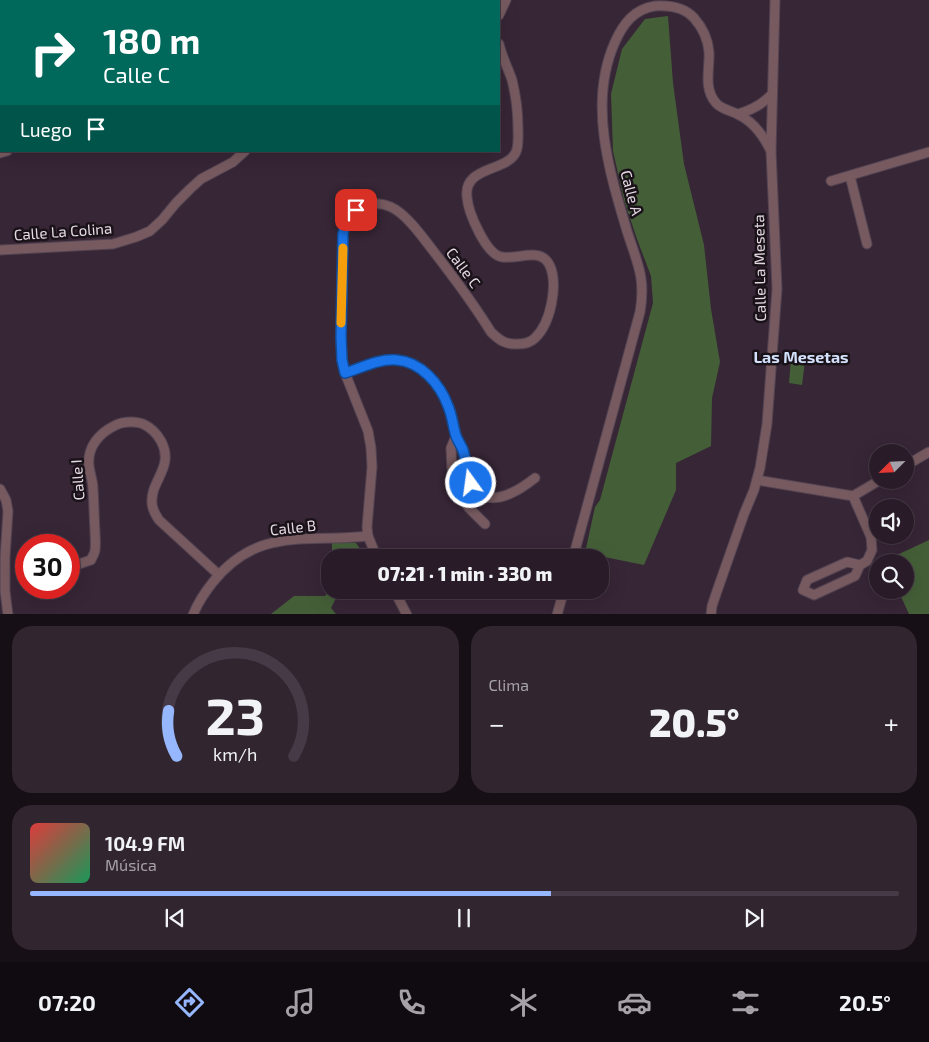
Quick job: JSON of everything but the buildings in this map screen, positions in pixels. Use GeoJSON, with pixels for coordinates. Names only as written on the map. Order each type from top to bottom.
{"type":"FeatureCollection","features":[{"type":"Feature","properties":{"kind":"street"},"geometry":{"type":"LineString","coordinates":[[500,13],[506,0]]}},
{"type":"Feature","properties":{"kind":"street"},"geometry":{"type":"LineString","coordinates":[[771,151],[775,0]]}},
{"type":"Feature","properties":{"kind":"street","name":"Calle A"},"geometry":{"type":"LineString","coordinates":[[575,549],[642,301],[642,279],[615,188],[603,127],[603,91],[606,68],[624,24],[637,12],[655,6],[672,6],[690,14],[698,23],[708,43],[709,89],[716,104],[722,109],[738,114],[749,121],[765,140],[771,151]]}},
{"type":"Feature","properties":{"kind":"street","name":"Calle C"},"geometry":{"type":"LineString","coordinates":[[374,549],[368,536],[367,527],[372,467],[371,448],[368,431],[345,373],[342,360],[343,234],[345,223],[350,215],[365,205],[382,204],[392,208],[401,214],[421,236],[499,340],[522,344],[530,342],[539,333],[547,318],[554,283],[547,260],[542,256],[536,255],[502,258],[495,255],[481,237],[466,195],[467,186],[473,178],[510,160],[517,146],[518,111],[511,78],[501,59]]}},
{"type":"Feature","properties":{"kind":"street"},"geometry":{"type":"LineString","coordinates":[[738,114],[758,106],[772,94]]}},
{"type":"Feature","properties":{"kind":"street","name":"Calle La Meseta"},"geometry":{"type":"LineString","coordinates":[[711,614],[716,594],[757,480],[767,424],[777,289],[771,151]]}},
{"type":"Feature","properties":{"kind":"street","name":"Calle La Colina"},"geometry":{"type":"LineString","coordinates":[[0,250],[113,244],[136,238],[150,231],[202,179],[233,162],[244,152]]}},
{"type":"Feature","properties":{"kind":"street"},"geometry":{"type":"LineString","coordinates":[[832,181],[929,152]]}},
{"type":"Feature","properties":{"kind":"street"},"geometry":{"type":"LineString","coordinates":[[850,176],[867,244]]}},
{"type":"Feature","properties":{"kind":"street"},"geometry":{"type":"LineString","coordinates":[[345,373],[395,359],[417,365],[442,393],[448,406],[456,436],[462,448],[471,483],[478,493],[488,497],[499,496],[523,487],[535,478]]}},
{"type":"Feature","properties":{"kind":"street","name":"Calle I"},"geometry":{"type":"LineString","coordinates":[[80,564],[91,560],[96,549],[93,487],[89,462],[90,448],[109,428],[118,424],[142,423],[158,435],[166,455],[164,467],[152,494],[154,512],[159,520],[219,576]]}},
{"type":"Feature","properties":{"kind":"street"},"geometry":{"type":"LineString","coordinates":[[456,436],[451,448],[452,469],[456,487],[469,508],[485,524]]}},
{"type":"Feature","properties":{"kind":"street"},"geometry":{"type":"LineString","coordinates":[[914,461],[929,452]]}},
{"type":"Feature","properties":{"kind":"street"},"geometry":{"type":"LineString","coordinates":[[757,480],[853,496],[869,487]]}},
{"type":"Feature","properties":{"kind":"street"},"geometry":{"type":"LineString","coordinates":[[0,489],[6,500],[8,511],[5,591],[8,614]]}},
{"type":"Feature","properties":{"kind":"street"},"geometry":{"type":"LineString","coordinates":[[853,496],[871,537],[872,550],[867,561],[860,565],[855,576],[824,591],[814,595],[803,590],[807,580],[847,562],[860,565]]}},
{"type":"Feature","properties":{"kind":"street","name":"Calle B"},"geometry":{"type":"LineString","coordinates":[[193,614],[200,601],[219,576],[240,556],[255,548],[271,542],[368,536]]}},
{"type":"Feature","properties":{"kind":"street"},"geometry":{"type":"LineString","coordinates":[[399,599],[407,614]]}},
{"type":"Feature","properties":{"kind":"street"},"geometry":{"type":"LineString","coordinates":[[557,614],[561,599]]}},
{"type":"Feature","properties":{"kind":"green space"},"geometry":{"type":"Polygon","coordinates":[[[668,16],[673,83],[684,164],[704,245],[711,309],[720,362],[712,398],[711,446],[676,463],[676,490],[644,565],[609,558],[609,549],[586,549],[595,507],[600,500],[653,303],[651,276],[624,200],[613,151],[611,94],[622,49],[645,19],[668,16]]]}},
{"type":"Feature","properties":{"kind":"green space"},"geometry":{"type":"Polygon","coordinates":[[[791,359],[805,361],[802,385],[789,383],[791,359]]]}},
{"type":"Feature","properties":{"kind":"green space"},"geometry":{"type":"Polygon","coordinates":[[[929,540],[929,614],[909,614],[902,599],[914,599],[914,554],[899,554],[929,540]]]}},
{"type":"Feature","properties":{"kind":"green space"},"geometry":{"type":"Polygon","coordinates":[[[332,542],[356,543],[360,549],[332,549],[332,542]]]}},
{"type":"Feature","properties":{"kind":"green space"},"geometry":{"type":"Polygon","coordinates":[[[294,596],[321,596],[321,599],[336,599],[331,608],[336,614],[271,614],[294,596]]]}},
{"type":"Feature","properties":{"kind":"slow traffic"},"geometry":{"type":"LineString","coordinates":[[341,323],[343,248]]}},
{"type":"Feature","properties":{"kind":"district","name":"Las Mesetas"},"geometry":{"type":"Point","coordinates":[801,357]}},
{"type":"Feature","properties":{"kind":"route"},"geometry":{"type":"LineString","coordinates":[[356,210],[345,223],[343,234],[341,337],[342,360],[345,373],[395,359],[417,365],[426,372],[442,393],[448,406],[471,483]]}}]}
